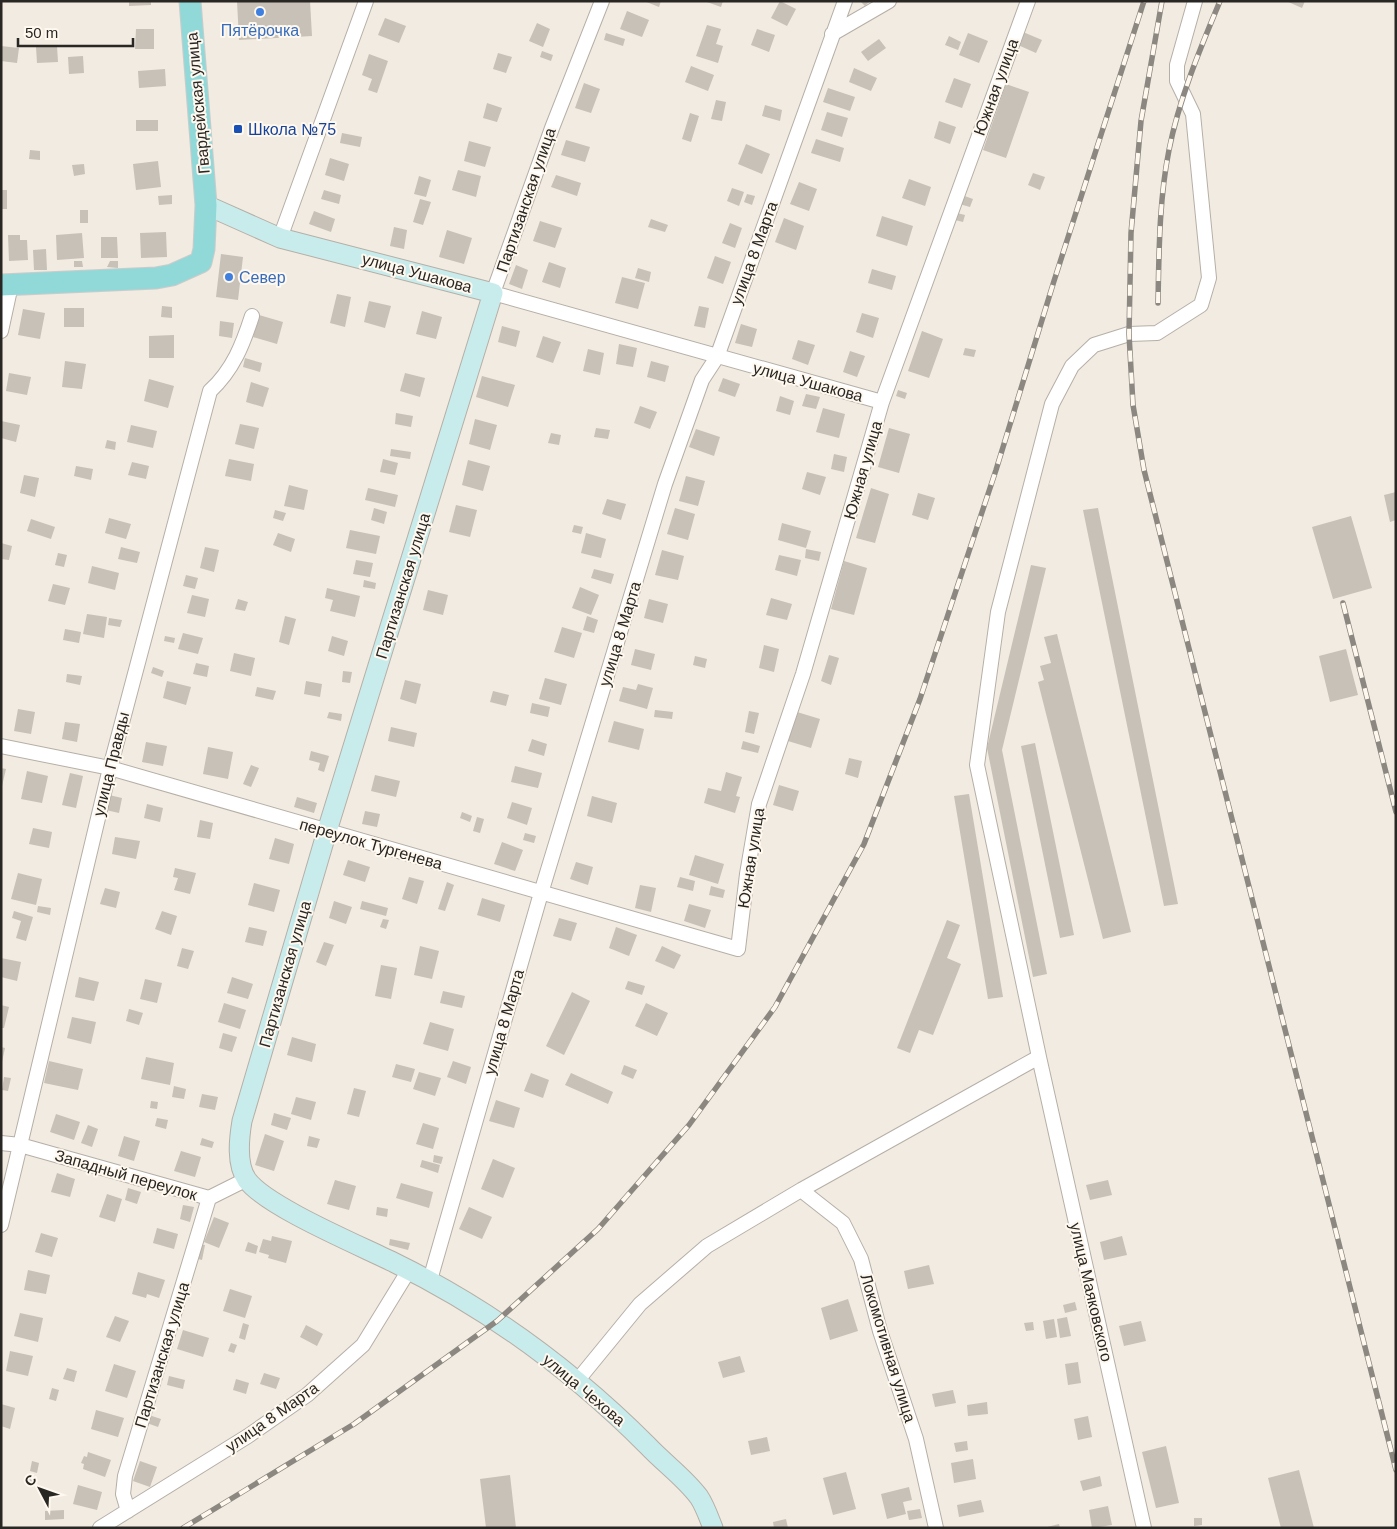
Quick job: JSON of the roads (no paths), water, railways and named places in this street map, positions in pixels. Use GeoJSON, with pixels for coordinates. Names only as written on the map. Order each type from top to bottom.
{"type":"FeatureCollection","features":[{"type":"Feature","properties":{"kind":"main road","name":"Гвардейская улица"},"geometry":{"type":"LineString","coordinates":[[190,1],[206,205]]}},
{"type":"Feature","properties":{"kind":"main road"},"geometry":{"type":"LineString","coordinates":[[6,285],[72,283],[172,275],[200,262],[204,248],[206,205]]}},
{"type":"Feature","properties":{"kind":"street"},"geometry":{"type":"LineString","coordinates":[[280,238],[366,1]]}},
{"type":"Feature","properties":{"kind":"street","name":"Партизанская улица"},"geometry":{"type":"LineString","coordinates":[[247,1179],[240,1158],[238,1140],[242,1121],[327,831],[493,293],[552,128],[602,1]]}},
{"type":"Feature","properties":{"kind":"street","name":"улица 8 Марта"},"geometry":{"type":"LineString","coordinates":[[430,1280],[541,894],[671,466],[702,380],[717,357],[845,1]]}},
{"type":"Feature","properties":{"kind":"street"},"geometry":{"type":"LineString","coordinates":[[832,34],[889,1]]}},
{"type":"Feature","properties":{"kind":"street","name":"Южная улица"},"geometry":{"type":"LineString","coordinates":[[738,949],[747,874],[759,804],[803,674],[882,402],[1028,1]]}},
{"type":"Feature","properties":{"kind":"street","name":"улица Маяковского"},"geometry":{"type":"LineString","coordinates":[[1144,1528],[1039,1057],[977,765],[998,612],[1052,404],[1072,366],[1094,345],[1129,334],[1157,333],[1201,305],[1209,278],[1193,114],[1177,81],[1177,65],[1195,1]]}},
{"type":"Feature","properties":{"kind":"street","name":"улица Ушакова"},"geometry":{"type":"LineString","coordinates":[[206,205],[280,238],[493,293],[882,402]]}},
{"type":"Feature","properties":{"kind":"street"},"geometry":{"type":"LineString","coordinates":[[1,331],[6,285]]}},
{"type":"Feature","properties":{"kind":"street","name":"улица Правды"},"geometry":{"type":"LineString","coordinates":[[1,1225],[110,768],[210,391],[224,378],[233,364],[252,316]]}},
{"type":"Feature","properties":{"kind":"street","name":"переулок Тургенева"},"geometry":{"type":"LineString","coordinates":[[1,746],[110,768],[541,894],[738,949]]}},
{"type":"Feature","properties":{"kind":"street"},"geometry":{"type":"LineString","coordinates":[[577,1381],[640,1304],[707,1246],[801,1190],[1039,1057]]}},
{"type":"Feature","properties":{"kind":"street","name":"Западный переулок"},"geometry":{"type":"LineString","coordinates":[[1,1143],[20,1145],[209,1198],[247,1179]]}},
{"type":"Feature","properties":{"kind":"street"},"geometry":{"type":"LineString","coordinates":[[247,1179],[281,1206],[430,1280]]}},
{"type":"Feature","properties":{"kind":"street","name":"Локомотивная улица"},"geometry":{"type":"LineString","coordinates":[[801,1190],[843,1223],[861,1259],[880,1331],[916,1439],[936,1528]]}},
{"type":"Feature","properties":{"kind":"street","name":"Партизанская улица"},"geometry":{"type":"LineString","coordinates":[[128,1511],[123,1494],[125,1476],[209,1198]]}},
{"type":"Feature","properties":{"kind":"street","name":"улица 8 Марта"},"geometry":{"type":"LineString","coordinates":[[100,1528],[248,1436],[307,1395],[363,1345],[409,1270]]}},
{"type":"Feature","properties":{"kind":"street","name":"улица Чехова"},"geometry":{"type":"LineString","coordinates":[[430,1280],[496,1321],[577,1381],[625,1424],[699,1497],[713,1528]]}},
{"type":"Feature","properties":{"kind":"railway"},"geometry":{"type":"LineString","coordinates":[[183,1528],[354,1424],[497,1321],[598,1229],[689,1125],[775,1007],[864,844],[920,699],[996,470],[1054,281],[1144,1]]}},
{"type":"Feature","properties":{"kind":"railway"},"geometry":{"type":"LineString","coordinates":[[1162,1],[1141,121],[1131,233],[1129,334],[1133,405],[1144,470],[1396,1470]]}},
{"type":"Feature","properties":{"kind":"railway"},"geometry":{"type":"LineString","coordinates":[[1158,303],[1161,207],[1169,150],[1184,93],[1220,1]]}},
{"type":"Feature","properties":{"kind":"railway"},"geometry":{"type":"LineString","coordinates":[[1343,603],[1396,812]]}},
{"type":"Feature","properties":{"kind":"place","name":"Пятёрочка"},"geometry":{"type":"Point","coordinates":[260,12]}},
{"type":"Feature","properties":{"kind":"place","name":"Школа №75"},"geometry":{"type":"Point","coordinates":[238,129]}},
{"type":"Feature","properties":{"kind":"place","name":"Север"},"geometry":{"type":"Point","coordinates":[229,277]}}]}
